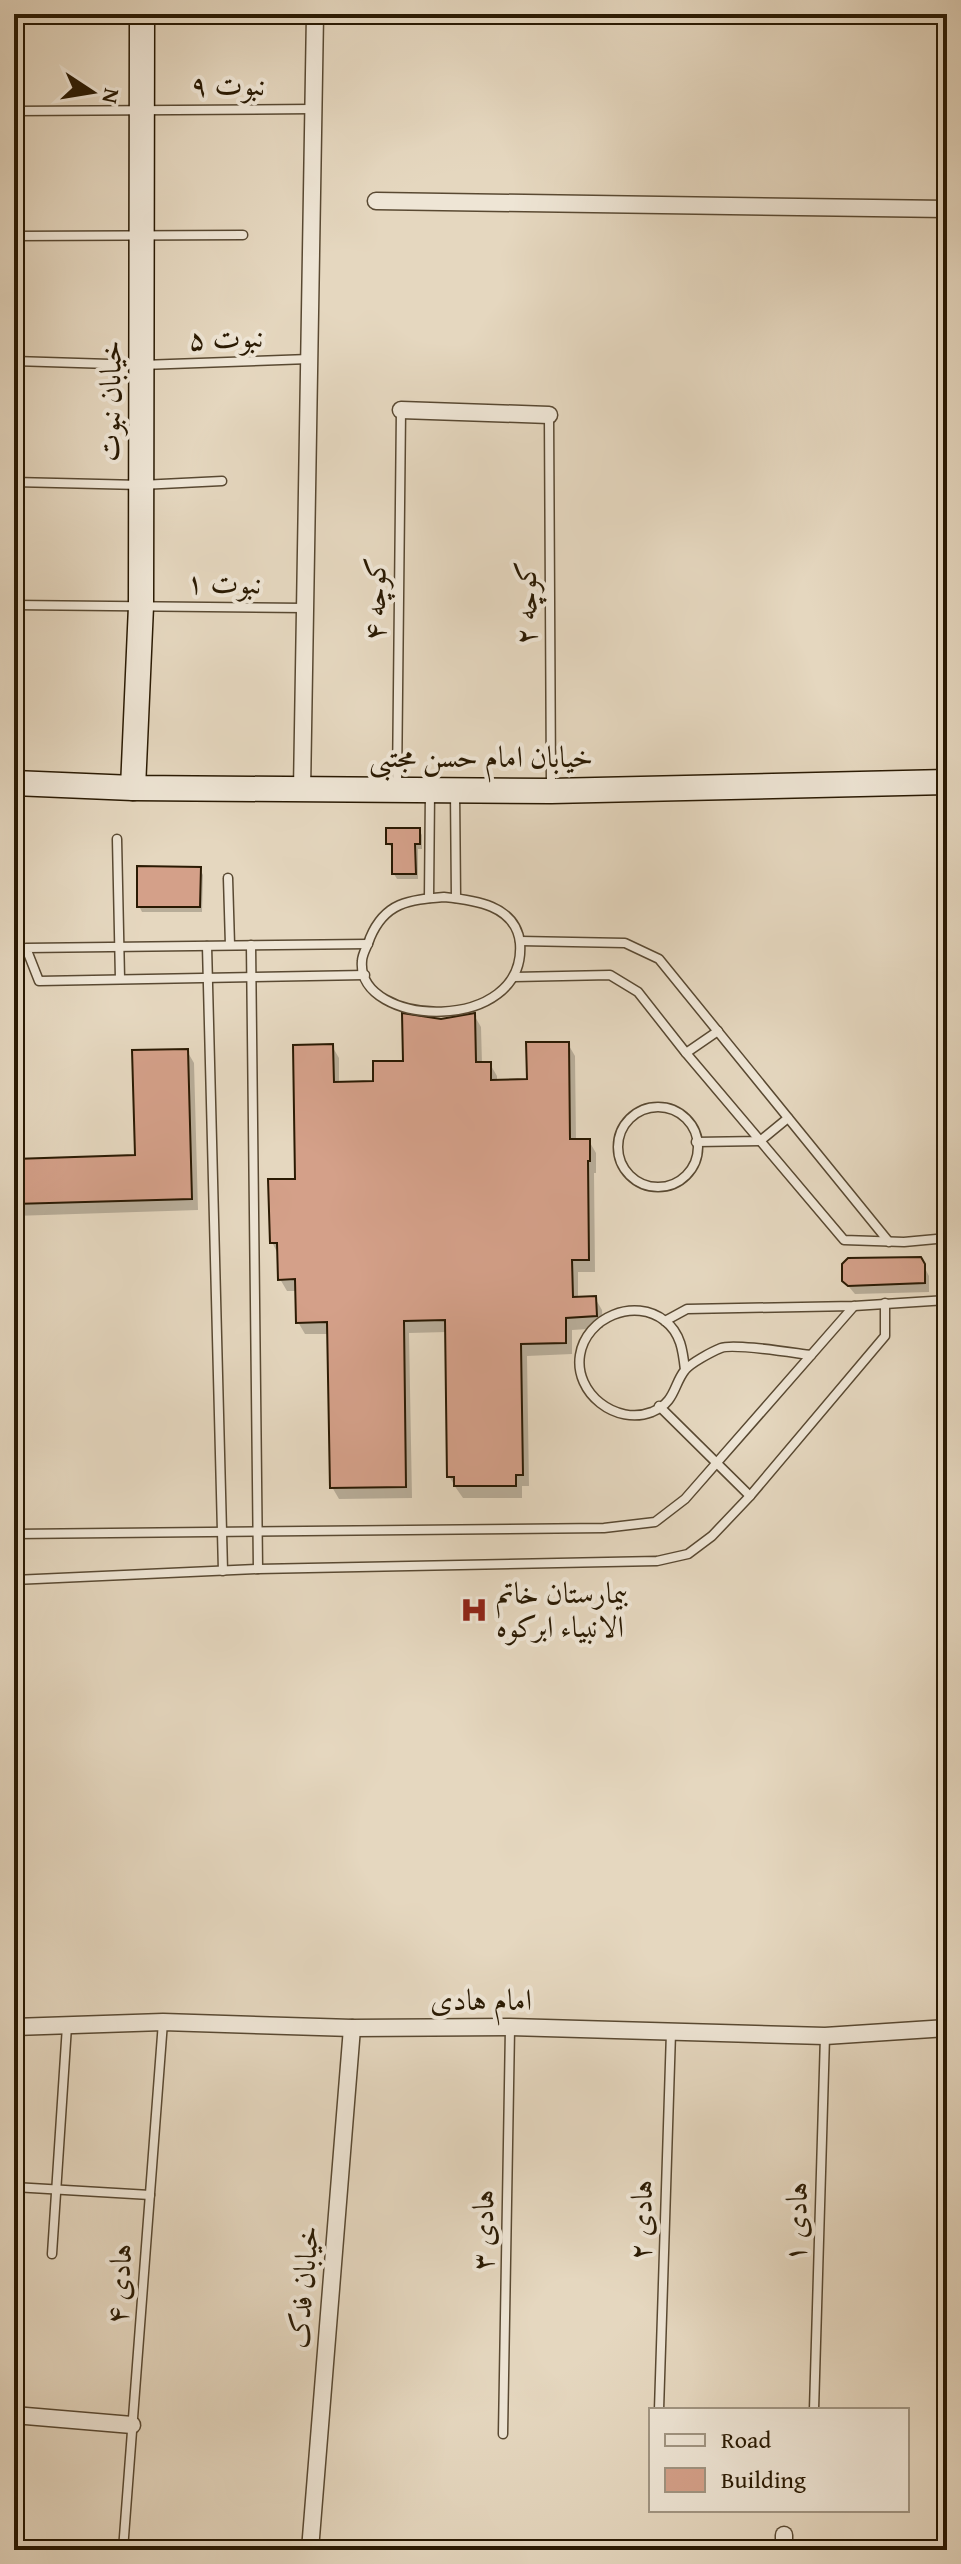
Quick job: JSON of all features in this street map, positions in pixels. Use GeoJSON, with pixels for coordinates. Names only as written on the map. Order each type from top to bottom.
{"type":"FeatureCollection","features":[{"type":"Feature","properties":{"kind":"street","name":"خیابان نبوت"},"geometry":{"type":"LineString","coordinates":[[133,788],[141,606],[142,14]]}},
{"type":"Feature","properties":{"kind":"street"},"geometry":{"type":"LineString","coordinates":[[302,790],[315,14]]}},
{"type":"Feature","properties":{"kind":"street"},"geometry":{"type":"LineString","coordinates":[[376,201],[947,209]]}},
{"type":"Feature","properties":{"kind":"street"},"geometry":{"type":"LineString","coordinates":[[401,410],[549,415]]}},
{"type":"Feature","properties":{"kind":"street","name":"خیابان امام حسن مجتبی"},"geometry":{"type":"LineString","coordinates":[[14,783],[133,788],[551,791],[947,782]]}},
{"type":"Feature","properties":{"kind":"street","name":"امام هادی"},"geometry":{"type":"LineString","coordinates":[[14,2027],[163,2022],[825,2036],[947,2028]]}},
{"type":"Feature","properties":{"kind":"street","name":"خیابان فدک"},"geometry":{"type":"LineString","coordinates":[[310,2550],[352,2028]]}},
{"type":"Feature","properties":{"kind":"street"},"geometry":{"type":"LineString","coordinates":[[14,2415],[132,2425]]}},
{"type":"Feature","properties":{"kind":"lane","name":"نبوت ۹"},"geometry":{"type":"LineString","coordinates":[[14,111],[315,109]]}},
{"type":"Feature","properties":{"kind":"lane"},"geometry":{"type":"LineString","coordinates":[[14,236],[243,235]]}},
{"type":"Feature","properties":{"kind":"lane","name":"نبوت ۵"},"geometry":{"type":"LineString","coordinates":[[14,361],[142,365],[311,359]]}},
{"type":"Feature","properties":{"kind":"lane","name":"کوچه ۴"},"geometry":{"type":"LineString","coordinates":[[397,788],[401,410]]}},
{"type":"Feature","properties":{"kind":"lane","name":"کوچه ۲"},"geometry":{"type":"LineString","coordinates":[[549,415],[551,791]]}},
{"type":"Feature","properties":{"kind":"lane"},"geometry":{"type":"LineString","coordinates":[[14,482],[141,485],[222,481]]}},
{"type":"Feature","properties":{"kind":"lane","name":"نبوت ۱"},"geometry":{"type":"LineString","coordinates":[[14,605],[305,608]]}},
{"type":"Feature","properties":{"kind":"lane"},"geometry":{"type":"LineString","coordinates":[[429,898],[430,791]]}},
{"type":"Feature","properties":{"kind":"lane"},"geometry":{"type":"LineString","coordinates":[[455,791],[456,898]]}},
{"type":"Feature","properties":{"kind":"lane"},"geometry":{"type":"LineString","coordinates":[[117,839],[120,979]]}},
{"type":"Feature","properties":{"kind":"lane"},"geometry":{"type":"LineString","coordinates":[[228,878],[230,945]]}},
{"type":"Feature","properties":{"kind":"lane"},"geometry":{"type":"LineString","coordinates":[[429,898],[456,898],[492,906],[509,919],[520,941],[518,971],[514,977],[501,995],[475,1006],[449,1011],[417,1010],[385,1002],[368,987],[361,961],[374,928],[389,909],[429,898]]}},
{"type":"Feature","properties":{"kind":"lane"},"geometry":{"type":"LineString","coordinates":[[520,941],[625,943],[659,959],[889,1242]]}},
{"type":"Feature","properties":{"kind":"lane"},"geometry":{"type":"LineString","coordinates":[[365,975],[39,981],[26,948],[368,944]]}},
{"type":"Feature","properties":{"kind":"lane"},"geometry":{"type":"LineString","coordinates":[[251,945],[258,1569]]}},
{"type":"Feature","properties":{"kind":"lane"},"geometry":{"type":"LineString","coordinates":[[207,946],[223,1571]]}},
{"type":"Feature","properties":{"kind":"lane"},"geometry":{"type":"LineString","coordinates":[[514,977],[610,975],[638,992],[844,1240],[889,1242],[947,1238]]}},
{"type":"Feature","properties":{"kind":"lane"},"geometry":{"type":"LineString","coordinates":[[686,1053],[718,1031]]}},
{"type":"Feature","properties":{"kind":"lane"},"geometry":{"type":"LineString","coordinates":[[656,1107],[678,1112],[694,1128],[696,1142],[698,1151],[690,1172],[671,1186],[648,1187],[628,1176],[618,1155],[620,1132],[634,1114],[656,1107]]}},
{"type":"Feature","properties":{"kind":"lane"},"geometry":{"type":"LineString","coordinates":[[696,1142],[760,1141],[788,1118]]}},
{"type":"Feature","properties":{"kind":"lane"},"geometry":{"type":"LineString","coordinates":[[665,1321],[687,1309],[854,1306],[947,1300]]}},
{"type":"Feature","properties":{"kind":"lane"},"geometry":{"type":"LineString","coordinates":[[14,1580],[258,1569],[657,1561],[688,1554],[712,1536],[750,1496],[885,1336],[885,1303]]}},
{"type":"Feature","properties":{"kind":"lane"},"geometry":{"type":"LineString","coordinates":[[14,1534],[604,1528],[655,1522],[685,1499],[854,1306]]}},
{"type":"Feature","properties":{"kind":"lane"},"geometry":{"type":"LineString","coordinates":[[640,1310],[665,1321],[681,1343],[685,1370],[674,1395],[652,1412],[625,1415],[599,1404],[583,1382],[580,1355],[591,1330],[613,1313],[640,1310]]}},
{"type":"Feature","properties":{"kind":"lane"},"geometry":{"type":"LineString","coordinates":[[685,1370],[723,1347],[811,1355]]}},
{"type":"Feature","properties":{"kind":"lane"},"geometry":{"type":"LineString","coordinates":[[659,1406],[750,1496]]}},
{"type":"Feature","properties":{"kind":"lane","name":"هادی ۴"},"geometry":{"type":"LineString","coordinates":[[123,2550],[163,2022]]}},
{"type":"Feature","properties":{"kind":"lane"},"geometry":{"type":"LineString","coordinates":[[52,2254],[67,2026]]}},
{"type":"Feature","properties":{"kind":"lane","name":"هادی ۳"},"geometry":{"type":"LineString","coordinates":[[503,2434],[510,2027]]}},
{"type":"Feature","properties":{"kind":"lane","name":"هادی ۲"},"geometry":{"type":"LineString","coordinates":[[659,2408],[671,2031]]}},
{"type":"Feature","properties":{"kind":"lane","name":"هادی ۱"},"geometry":{"type":"LineString","coordinates":[[814,2408],[825,2036]]}},
{"type":"Feature","properties":{"kind":"lane"},"geometry":{"type":"LineString","coordinates":[[14,2187],[150,2195]]}},
{"type":"Feature","properties":{"kind":"building"},"geometry":{"type":"Polygon","coordinates":[[[386,828],[420,828],[420,844],[415,844],[416,874],[392,874],[392,844],[386,844],[386,828]]]}},
{"type":"Feature","properties":{"kind":"building"},"geometry":{"type":"Polygon","coordinates":[[[137,866],[201,867],[200,907],[137,907],[137,866]]]}},
{"type":"Feature","properties":{"kind":"building"},"geometry":{"type":"Polygon","coordinates":[[[402,1013],[441,1019],[475,1013],[476,1062],[491,1062],[491,1080],[527,1079],[526,1042],[569,1042],[570,1139],[590,1139],[589,1260],[572,1260],[573,1297],[596,1296],[597,1316],[566,1318],[566,1343],[521,1344],[523,1475],[516,1475],[516,1486],[454,1486],[454,1477],[447,1477],[445,1320],[404,1321],[406,1487],[330,1488],[327,1322],[296,1323],[295,1279],[278,1280],[277,1243],[270,1243],[268,1179],[295,1179],[293,1045],[333,1044],[334,1082],[373,1081],[373,1061],[403,1061],[402,1013]]]}},
{"type":"Feature","properties":{"kind":"building"},"geometry":{"type":"Polygon","coordinates":[[[188,1049],[192,1199],[14,1204],[14,1159],[135,1155],[132,1050],[188,1049]]]}},
{"type":"Feature","properties":{"kind":"building"},"geometry":{"type":"Polygon","coordinates":[[[921,1257],[925,1264],[925,1283],[848,1286],[842,1281],[842,1264],[848,1258],[921,1257]]]}},
{"type":"Feature","properties":{"kind":"place","name":"بیمارستان خاتم الانبیاء ابرکوه"},"geometry":{"type":"Point","coordinates":[474,1610]}}]}
